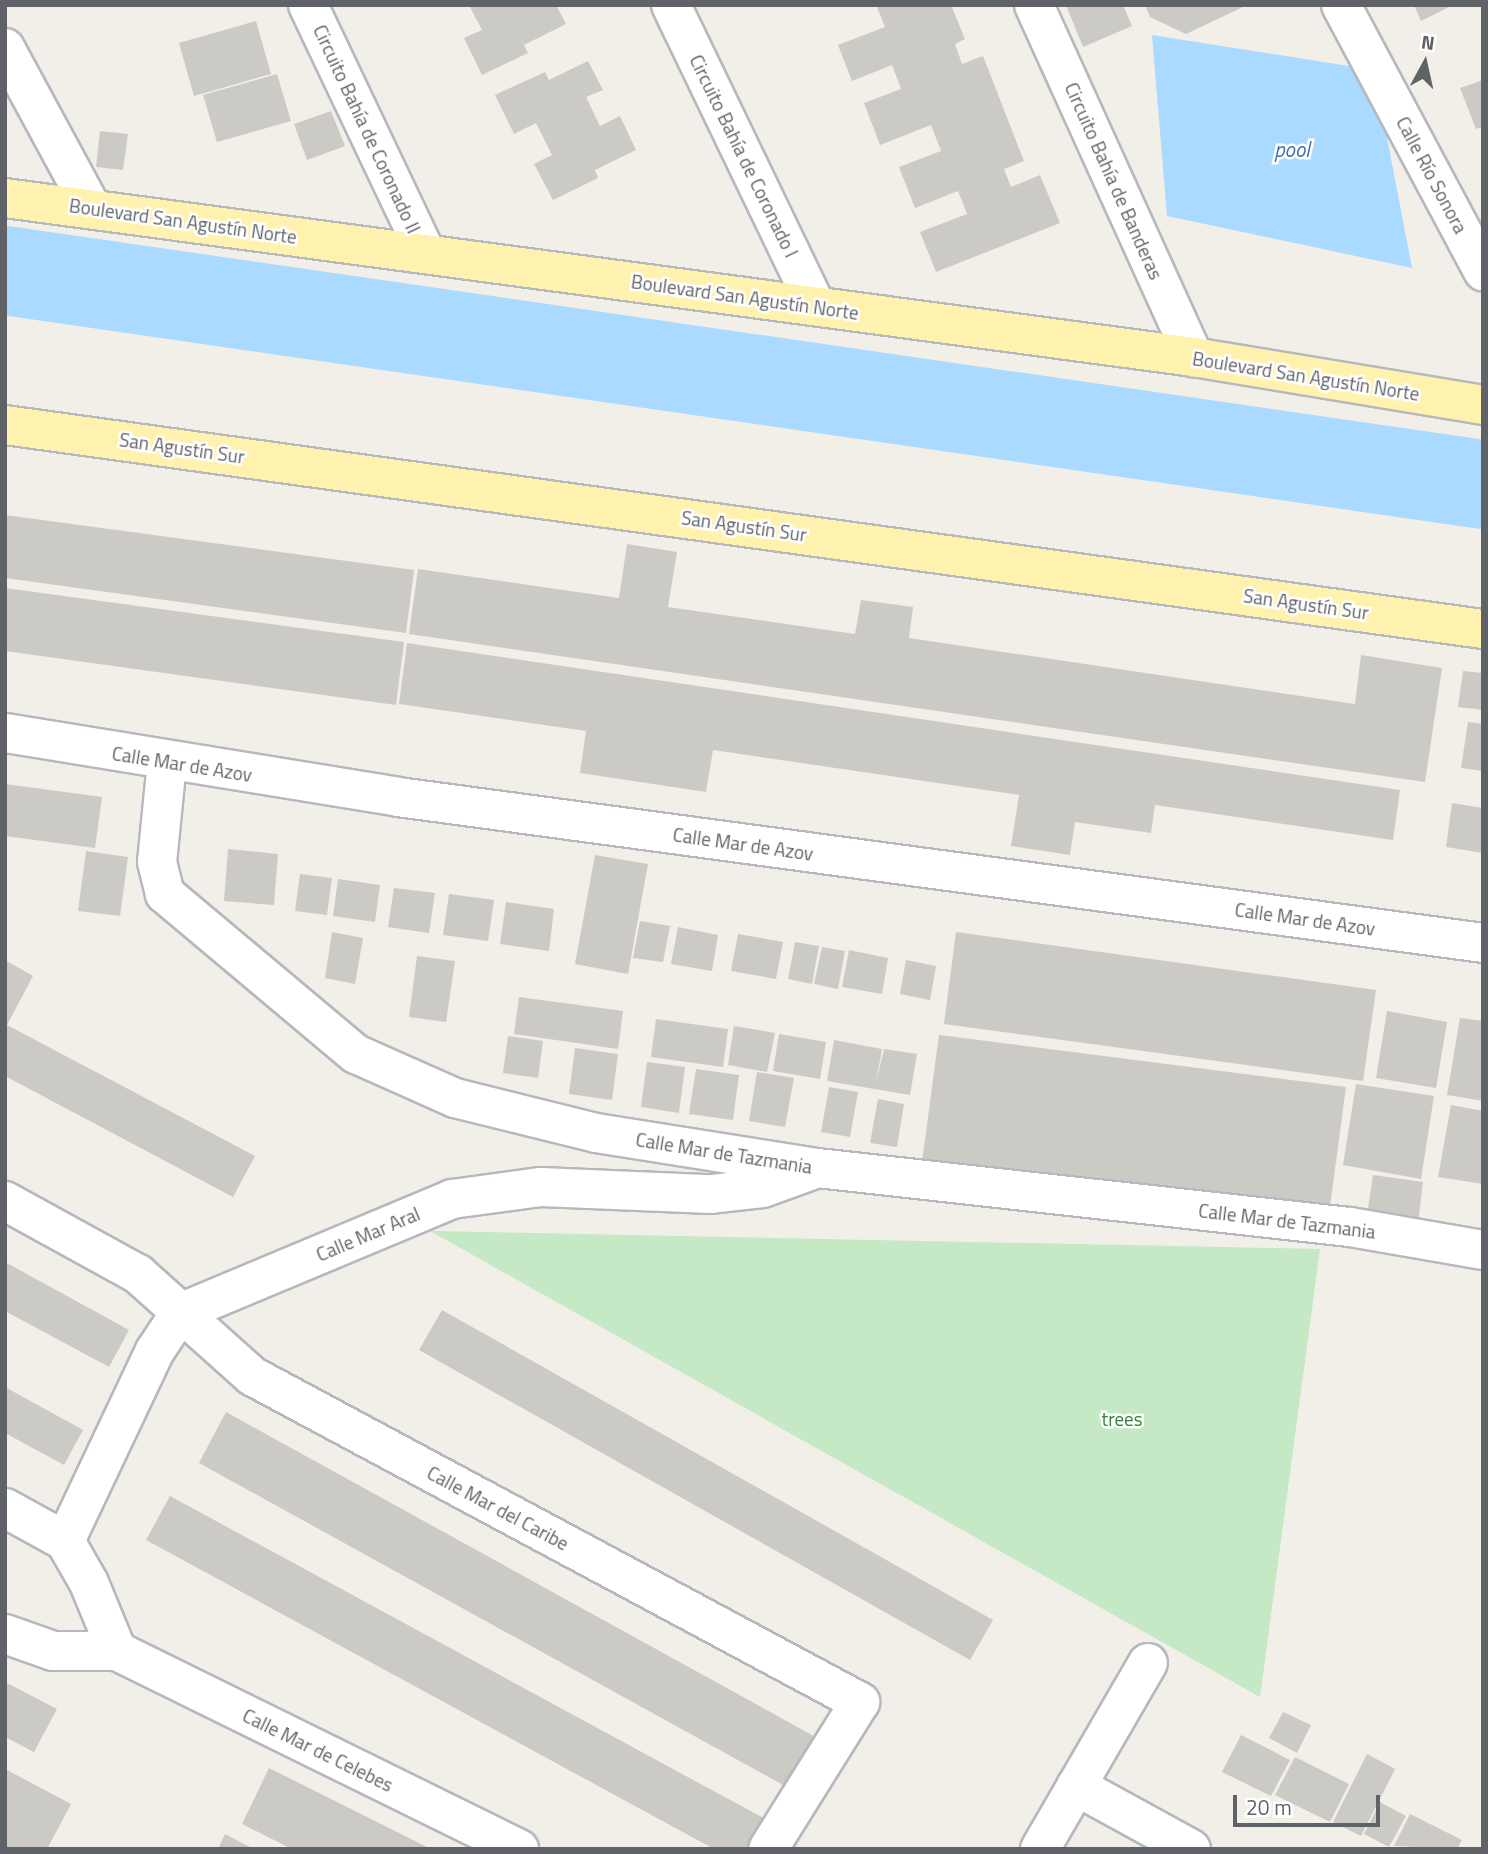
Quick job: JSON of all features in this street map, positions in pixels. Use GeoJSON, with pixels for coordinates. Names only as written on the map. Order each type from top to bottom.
{"type":"FeatureCollection","features":[{"type":"Feature","properties":{"kind":"main road","name":"Boulevard San Agustín Norte"},"geometry":{"type":"LineString","coordinates":[[5,198],[1194,357],[1483,405]]}},
{"type":"Feature","properties":{"kind":"main road","name":"San Agustín Sur"},"geometry":{"type":"LineString","coordinates":[[5,425],[1483,629]]}},
{"type":"Feature","properties":{"kind":"street","name":"Circuito Bahía de Coronado II"},"geometry":{"type":"LineString","coordinates":[[308,5],[426,253]]}},
{"type":"Feature","properties":{"kind":"street","name":"Circuito Bahía de Coronado I"},"geometry":{"type":"LineString","coordinates":[[671,5],[816,306]]}},
{"type":"Feature","properties":{"kind":"street","name":"Circuito Bahía de Banderas"},"geometry":{"type":"LineString","coordinates":[[1034,5],[1194,357]]}},
{"type":"Feature","properties":{"kind":"street","name":"Calle Río Sonora"},"geometry":{"type":"LineString","coordinates":[[1341,5],[1483,271]]}},
{"type":"Feature","properties":{"kind":"street"},"geometry":{"type":"LineString","coordinates":[[5,48],[92,209]]}},
{"type":"Feature","properties":{"kind":"street","name":"Calle Mar de Azov"},"geometry":{"type":"LineString","coordinates":[[5,733],[167,762],[1483,943]]}},
{"type":"Feature","properties":{"kind":"street","name":"Calle Mar de Tazmania"},"geometry":{"type":"LineString","coordinates":[[167,762],[158,862],[165,894],[356,1054],[455,1098],[596,1133],[817,1168],[1350,1227],[1483,1250]]}},
{"type":"Feature","properties":{"kind":"street","name":"Calle Mar Aral"},"geometry":{"type":"LineString","coordinates":[[180,1313],[452,1199],[541,1187],[711,1194],[763,1188],[817,1168]]}},
{"type":"Feature","properties":{"kind":"street","name":"Calle Mar del Caribe"},"geometry":{"type":"LineString","coordinates":[[5,1201],[138,1274],[252,1376],[860,1702],[768,1849]]}},
{"type":"Feature","properties":{"kind":"street"},"geometry":{"type":"LineString","coordinates":[[65,1541],[155,1351],[180,1313]]}},
{"type":"Feature","properties":{"kind":"street"},"geometry":{"type":"LineString","coordinates":[[5,1508],[65,1541],[89,1583],[117,1651]]}},
{"type":"Feature","properties":{"kind":"street","name":"Calle Mar de Celebes"},"geometry":{"type":"LineString","coordinates":[[5,1634],[53,1651],[117,1651],[519,1849]]}},
{"type":"Feature","properties":{"kind":"street"},"geometry":{"type":"LineString","coordinates":[[1040,1849],[1148,1663]]}},
{"type":"Feature","properties":{"kind":"street"},"geometry":{"type":"LineString","coordinates":[[1076,1786],[1191,1849]]}},
{"type":"Feature","properties":{"kind":"green space","name":"trees"},"geometry":{"type":"Polygon","coordinates":[[[430,1231],[1320,1249],[1260,1697],[430,1231]]]}},
{"type":"Feature","properties":{"kind":"water","name":"pool"},"geometry":{"type":"Polygon","coordinates":[[[1152,35],[1374,70],[1412,268],[1167,216],[1152,35]]]}},
{"type":"Feature","properties":{"kind":"building"},"geometry":{"type":"Polygon","coordinates":[[[469,5],[556,5],[566,24],[524,45],[528,53],[482,75],[464,38],[482,30],[469,5]]]}},
{"type":"Feature","properties":{"kind":"building"},"geometry":{"type":"Polygon","coordinates":[[[951,5],[965,39],[955,44],[962,64],[983,56],[1024,161],[1004,169],[1011,187],[1040,175],[1060,223],[936,272],[920,232],[967,214],[958,191],[915,208],[899,167],[941,151],[931,125],[880,145],[864,103],[901,89],[892,65],[852,81],[838,45],[885,27],[877,7],[951,5]]]}},
{"type":"Feature","properties":{"kind":"building"},"geometry":{"type":"Polygon","coordinates":[[[1066,5],[1123,5],[1132,26],[1083,47],[1066,5]]]}},
{"type":"Feature","properties":{"kind":"building"},"geometry":{"type":"Polygon","coordinates":[[[1145,5],[1247,5],[1186,34],[1150,17],[1145,5]]]}},
{"type":"Feature","properties":{"kind":"building"},"geometry":{"type":"Polygon","coordinates":[[[1414,5],[1453,5],[1421,21],[1414,5]]]}},
{"type":"Feature","properties":{"kind":"building"},"geometry":{"type":"Polygon","coordinates":[[[256,21],[271,74],[194,96],[179,43],[256,21]]]}},
{"type":"Feature","properties":{"kind":"building"},"geometry":{"type":"Polygon","coordinates":[[[588,61],[603,90],[586,97],[600,126],[620,116],[636,150],[595,170],[598,178],[553,200],[534,164],[552,155],[536,123],[514,134],[495,95],[545,72],[549,80],[588,61]]]}},
{"type":"Feature","properties":{"kind":"building"},"geometry":{"type":"Polygon","coordinates":[[[277,74],[291,121],[217,142],[203,95],[277,74]]]}},
{"type":"Feature","properties":{"kind":"building"},"geometry":{"type":"Polygon","coordinates":[[[1483,80],[1483,127],[1476,129],[1460,88],[1483,80]]]}},
{"type":"Feature","properties":{"kind":"building"},"geometry":{"type":"Polygon","coordinates":[[[331,111],[345,146],[307,160],[294,124],[331,111]]]}},
{"type":"Feature","properties":{"kind":"building"},"geometry":{"type":"Polygon","coordinates":[[[100,131],[128,134],[123,170],[96,167],[100,131]]]}},
{"type":"Feature","properties":{"kind":"building"},"geometry":{"type":"Polygon","coordinates":[[[5,515],[414,570],[406,633],[5,578],[5,515]]]}},
{"type":"Feature","properties":{"kind":"building"},"geometry":{"type":"Polygon","coordinates":[[[627,544],[677,552],[668,607],[855,634],[861,600],[913,607],[909,638],[1355,704],[1361,655],[1442,668],[1425,782],[409,634],[418,569],[619,598],[627,544]]]}},
{"type":"Feature","properties":{"kind":"building"},"geometry":{"type":"Polygon","coordinates":[[[5,588],[404,642],[396,705],[5,651],[5,588]]]}},
{"type":"Feature","properties":{"kind":"building"},"geometry":{"type":"Polygon","coordinates":[[[407,643],[1400,790],[1393,840],[1155,805],[1151,833],[1075,822],[1070,855],[1011,846],[1019,795],[713,750],[706,792],[580,773],[586,731],[399,704],[407,643]]]}},
{"type":"Feature","properties":{"kind":"building"},"geometry":{"type":"Polygon","coordinates":[[[1463,671],[1483,673],[1483,710],[1458,707],[1463,671]]]}},
{"type":"Feature","properties":{"kind":"building"},"geometry":{"type":"Polygon","coordinates":[[[1468,722],[1483,724],[1483,771],[1461,768],[1468,722]]]}},
{"type":"Feature","properties":{"kind":"building"},"geometry":{"type":"Polygon","coordinates":[[[5,784],[102,797],[95,848],[5,836],[5,784]]]}},
{"type":"Feature","properties":{"kind":"building"},"geometry":{"type":"Polygon","coordinates":[[[1452,803],[1483,808],[1483,853],[1446,847],[1452,803]]]}},
{"type":"Feature","properties":{"kind":"building"},"geometry":{"type":"Polygon","coordinates":[[[228,849],[278,854],[274,905],[224,901],[228,849]]]}},
{"type":"Feature","properties":{"kind":"building"},"geometry":{"type":"Polygon","coordinates":[[[86,851],[128,857],[120,916],[78,911],[86,851]]]}},
{"type":"Feature","properties":{"kind":"building"},"geometry":{"type":"Polygon","coordinates":[[[595,855],[648,864],[628,974],[575,964],[595,855]]]}},
{"type":"Feature","properties":{"kind":"building"},"geometry":{"type":"Polygon","coordinates":[[[300,874],[332,878],[327,915],[295,911],[300,874]]]}},
{"type":"Feature","properties":{"kind":"building"},"geometry":{"type":"Polygon","coordinates":[[[338,879],[380,885],[375,922],[333,916],[338,879]]]}},
{"type":"Feature","properties":{"kind":"building"},"geometry":{"type":"Polygon","coordinates":[[[394,888],[435,893],[429,933],[388,927],[394,888]]]}},
{"type":"Feature","properties":{"kind":"building"},"geometry":{"type":"Polygon","coordinates":[[[449,894],[494,900],[488,941],[443,935],[449,894]]]}},
{"type":"Feature","properties":{"kind":"building"},"geometry":{"type":"Polygon","coordinates":[[[506,902],[554,909],[549,951],[500,944],[506,902]]]}},
{"type":"Feature","properties":{"kind":"building"},"geometry":{"type":"Polygon","coordinates":[[[640,921],[670,926],[663,962],[633,958],[640,921]]]}},
{"type":"Feature","properties":{"kind":"building"},"geometry":{"type":"Polygon","coordinates":[[[678,927],[718,935],[712,971],[671,964],[678,927]]]}},
{"type":"Feature","properties":{"kind":"building"},"geometry":{"type":"Polygon","coordinates":[[[332,932],[363,938],[355,984],[325,978],[332,932]]]}},
{"type":"Feature","properties":{"kind":"building"},"geometry":{"type":"Polygon","coordinates":[[[956,932],[1376,990],[1363,1081],[944,1024],[956,932]]]}},
{"type":"Feature","properties":{"kind":"building"},"geometry":{"type":"Polygon","coordinates":[[[738,934],[783,942],[776,979],[731,971],[738,934]]]}},
{"type":"Feature","properties":{"kind":"building"},"geometry":{"type":"Polygon","coordinates":[[[795,942],[819,946],[812,984],[788,979],[795,942]]]}},
{"type":"Feature","properties":{"kind":"building"},"geometry":{"type":"Polygon","coordinates":[[[822,947],[845,951],[838,989],[814,984],[822,947]]]}},
{"type":"Feature","properties":{"kind":"building"},"geometry":{"type":"Polygon","coordinates":[[[849,950],[888,958],[882,994],[842,987],[849,950]]]}},
{"type":"Feature","properties":{"kind":"building"},"geometry":{"type":"Polygon","coordinates":[[[417,956],[455,961],[446,1022],[409,1017],[417,956]]]}},
{"type":"Feature","properties":{"kind":"building"},"geometry":{"type":"Polygon","coordinates":[[[5,960],[33,976],[7,1025],[255,1156],[233,1197],[5,1076],[5,960]]]}},
{"type":"Feature","properties":{"kind":"building"},"geometry":{"type":"Polygon","coordinates":[[[906,960],[936,966],[930,1000],[900,994],[906,960]]]}},
{"type":"Feature","properties":{"kind":"building"},"geometry":{"type":"Polygon","coordinates":[[[519,997],[623,1011],[618,1049],[514,1034],[519,997]]]}},
{"type":"Feature","properties":{"kind":"building"},"geometry":{"type":"Polygon","coordinates":[[[1387,1011],[1447,1022],[1436,1088],[1376,1078],[1387,1011]]]}},
{"type":"Feature","properties":{"kind":"building"},"geometry":{"type":"Polygon","coordinates":[[[1460,1018],[1483,1021],[1483,1101],[1447,1095],[1460,1018]]]}},
{"type":"Feature","properties":{"kind":"building"},"geometry":{"type":"Polygon","coordinates":[[[656,1019],[728,1029],[723,1067],[651,1057],[656,1019]]]}},
{"type":"Feature","properties":{"kind":"building"},"geometry":{"type":"Polygon","coordinates":[[[734,1026],[775,1033],[767,1072],[728,1065],[734,1026]]]}},
{"type":"Feature","properties":{"kind":"building"},"geometry":{"type":"Polygon","coordinates":[[[779,1034],[826,1042],[820,1079],[773,1071],[779,1034]]]}},
{"type":"Feature","properties":{"kind":"building"},"geometry":{"type":"Polygon","coordinates":[[[939,1035],[1346,1087],[1329,1214],[922,1162],[939,1035]]]}},
{"type":"Feature","properties":{"kind":"building"},"geometry":{"type":"Polygon","coordinates":[[[508,1036],[543,1041],[538,1078],[503,1073],[508,1036]]]}},
{"type":"Feature","properties":{"kind":"building"},"geometry":{"type":"Polygon","coordinates":[[[834,1040],[882,1049],[876,1083],[884,1049],[917,1054],[910,1095],[827,1081],[834,1040]]]}},
{"type":"Feature","properties":{"kind":"building"},"geometry":{"type":"Polygon","coordinates":[[[575,1048],[618,1054],[612,1100],[569,1094],[575,1048]]]}},
{"type":"Feature","properties":{"kind":"building"},"geometry":{"type":"Polygon","coordinates":[[[647,1062],[685,1067],[679,1113],[641,1107],[647,1062]]]}},
{"type":"Feature","properties":{"kind":"building"},"geometry":{"type":"Polygon","coordinates":[[[696,1069],[739,1075],[733,1120],[689,1114],[696,1069]]]}},
{"type":"Feature","properties":{"kind":"building"},"geometry":{"type":"Polygon","coordinates":[[[757,1072],[794,1078],[785,1127],[749,1121],[757,1072]]]}},
{"type":"Feature","properties":{"kind":"building"},"geometry":{"type":"Polygon","coordinates":[[[1356,1084],[1434,1096],[1421,1179],[1343,1165],[1356,1084]]]}},
{"type":"Feature","properties":{"kind":"building"},"geometry":{"type":"Polygon","coordinates":[[[829,1087],[858,1092],[850,1137],[821,1132],[829,1087]]]}},
{"type":"Feature","properties":{"kind":"building"},"geometry":{"type":"Polygon","coordinates":[[[878,1099],[904,1104],[897,1147],[870,1143],[878,1099]]]}},
{"type":"Feature","properties":{"kind":"building"},"geometry":{"type":"Polygon","coordinates":[[[1451,1105],[1483,1111],[1483,1184],[1438,1177],[1451,1105]]]}},
{"type":"Feature","properties":{"kind":"building"},"geometry":{"type":"Polygon","coordinates":[[[1373,1175],[1423,1182],[1418,1223],[1367,1216],[1373,1175]]]}},
{"type":"Feature","properties":{"kind":"building"},"geometry":{"type":"Polygon","coordinates":[[[5,1262],[129,1330],[109,1367],[5,1311],[5,1262]]]}},
{"type":"Feature","properties":{"kind":"building"},"geometry":{"type":"Polygon","coordinates":[[[442,1310],[993,1620],[970,1660],[419,1350],[442,1310]]]}},
{"type":"Feature","properties":{"kind":"building"},"geometry":{"type":"Polygon","coordinates":[[[5,1387],[83,1430],[64,1465],[5,1433],[5,1387]]]}},
{"type":"Feature","properties":{"kind":"building"},"geometry":{"type":"Polygon","coordinates":[[[226,1412],[821,1740],[794,1791],[199,1463],[226,1412]]]}},
{"type":"Feature","properties":{"kind":"building"},"geometry":{"type":"Polygon","coordinates":[[[170,1496],[767,1820],[751,1849],[714,1849],[146,1540],[170,1496]]]}},
{"type":"Feature","properties":{"kind":"building"},"geometry":{"type":"Polygon","coordinates":[[[5,1682],[57,1709],[34,1752],[5,1737],[5,1682]]]}},
{"type":"Feature","properties":{"kind":"building"},"geometry":{"type":"Polygon","coordinates":[[[1283,1712],[1311,1725],[1297,1753],[1269,1738],[1283,1712]]]}},
{"type":"Feature","properties":{"kind":"building"},"geometry":{"type":"Polygon","coordinates":[[[1241,1735],[1290,1760],[1271,1796],[1222,1772],[1241,1735]]]}},
{"type":"Feature","properties":{"kind":"building"},"geometry":{"type":"Polygon","coordinates":[[[1367,1754],[1395,1769],[1361,1836],[1333,1822],[1367,1754]]]}},
{"type":"Feature","properties":{"kind":"building"},"geometry":{"type":"Polygon","coordinates":[[[1295,1757],[1349,1784],[1330,1822],[1275,1795],[1295,1757]]]}},
{"type":"Feature","properties":{"kind":"building"},"geometry":{"type":"Polygon","coordinates":[[[269,1768],[431,1849],[292,1849],[242,1824],[269,1768]]]}},
{"type":"Feature","properties":{"kind":"building"},"geometry":{"type":"Polygon","coordinates":[[[5,1769],[71,1804],[47,1849],[5,1849],[5,1769]]]}},
{"type":"Feature","properties":{"kind":"building"},"geometry":{"type":"Polygon","coordinates":[[[1380,1802],[1406,1816],[1389,1847],[1364,1834],[1380,1802]]]}},
{"type":"Feature","properties":{"kind":"building"},"geometry":{"type":"Polygon","coordinates":[[[1410,1814],[1462,1840],[1457,1849],[1394,1846],[1410,1814]]]}},
{"type":"Feature","properties":{"kind":"building"},"geometry":{"type":"Polygon","coordinates":[[[225,1834],[254,1849],[218,1849],[225,1834]]]}},
{"type":"Feature","properties":{"kind":"waterway"},"geometry":{"type":"LineString","coordinates":[[5,270],[1483,484]]}}]}
